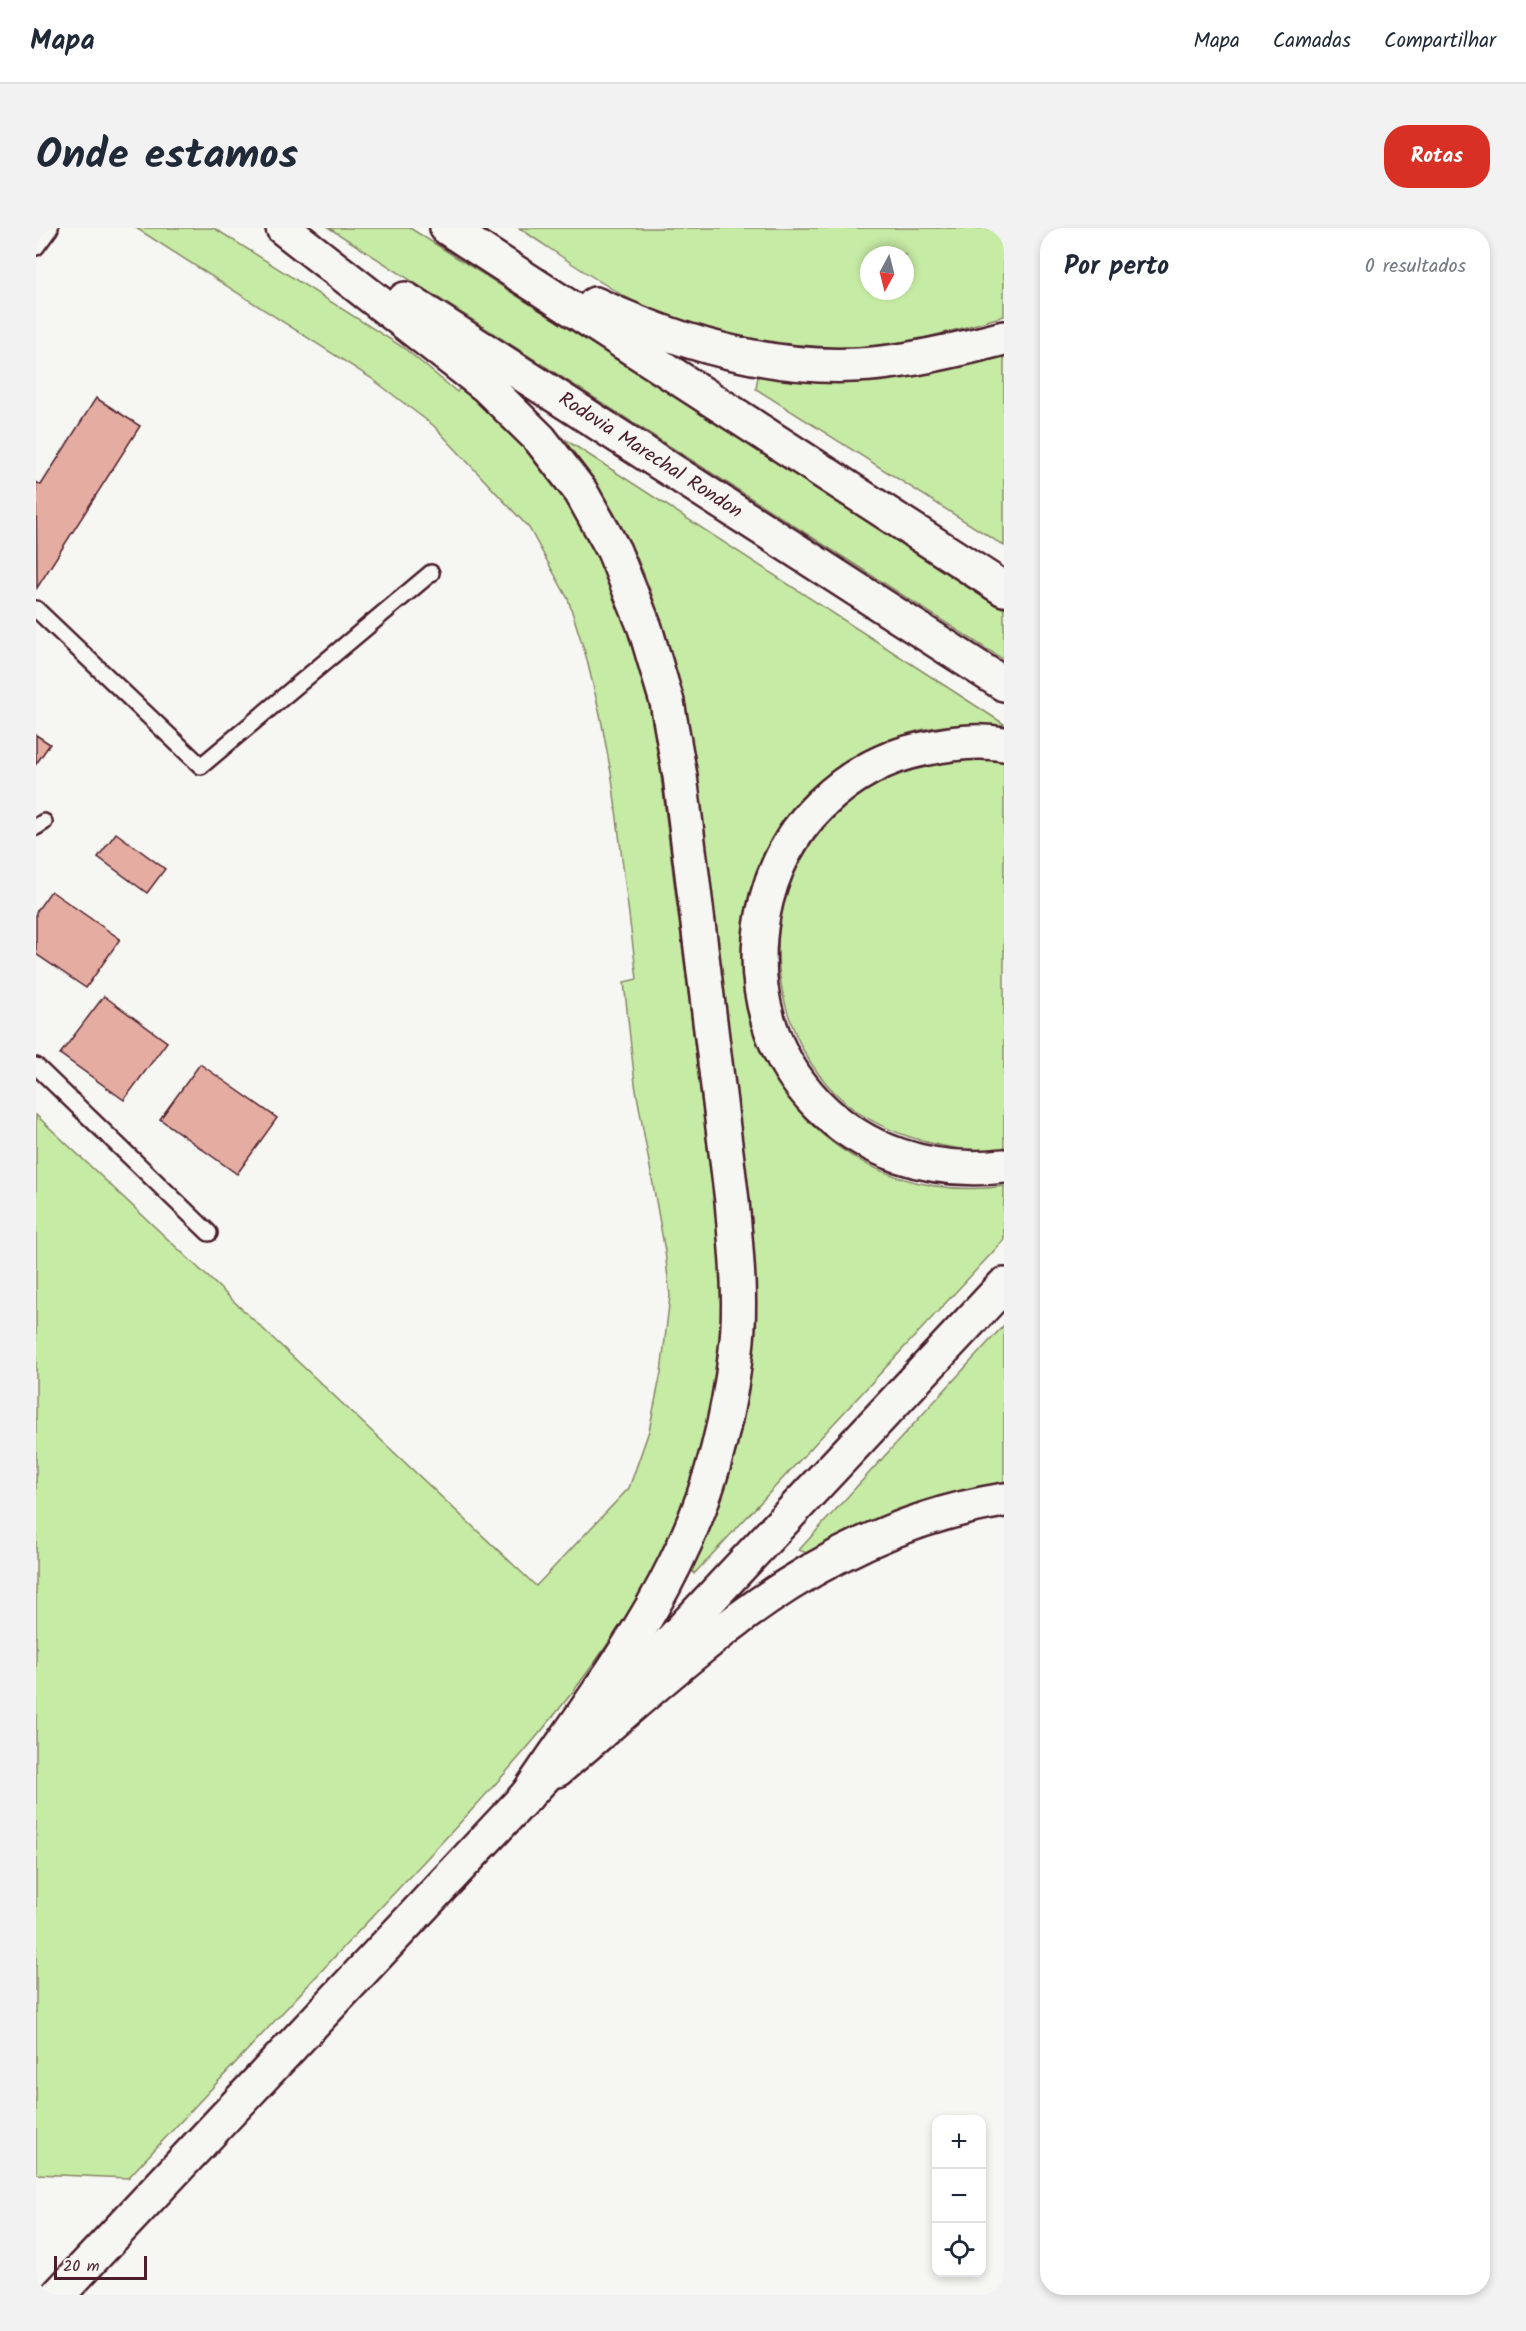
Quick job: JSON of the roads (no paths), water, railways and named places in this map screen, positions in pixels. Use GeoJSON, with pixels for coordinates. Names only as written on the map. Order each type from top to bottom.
{"type":"FeatureCollection","features":[{"type":"Feature","properties":{"kind":"highway"},"geometry":{"type":"LineString","coordinates":[[283,228],[486,386],[540,440],[581,492],[614,551],[645,628],[667,702],[680,776],[732,1201],[738,1271],[736,1349],[723,1421],[702,1501],[676,1563],[643,1624],[526,1797]]}},
{"type":"Feature","properties":{"kind":"highway","name":"Rodovia Marechal Rondon"},"geometry":{"type":"LineString","coordinates":[[295,228],[1004,684]]}},
{"type":"Feature","properties":{"kind":"highway"},"geometry":{"type":"LineString","coordinates":[[448,228],[566,290],[641,325],[700,345],[745,356],[791,363],[842,365],[896,362],[1004,338]]}},
{"type":"Feature","properties":{"kind":"highway"},"geometry":{"type":"LineString","coordinates":[[448,228],[1004,589]]}},
{"type":"Feature","properties":{"kind":"highway"},"geometry":{"type":"LineString","coordinates":[[1004,744],[987,741],[943,745],[903,753],[866,768],[835,790],[807,817],[783,853],[767,897],[759,939],[760,981],[768,1022],[786,1061],[807,1093],[835,1121],[867,1143],[907,1158],[947,1167],[1004,1166]]}},
{"type":"Feature","properties":{"kind":"highway"},"geometry":{"type":"LineString","coordinates":[[58,2295],[1004,1285]]}},
{"type":"Feature","properties":{"kind":"highway"},"geometry":{"type":"LineString","coordinates":[[526,1797],[726,1626],[779,1589],[832,1558],[880,1535],[938,1515],[1004,1500]]}},
{"type":"Feature","properties":{"kind":"lane"},"geometry":{"type":"LineString","coordinates":[[36,247],[50,228]]}},
{"type":"Feature","properties":{"kind":"lane"},"geometry":{"type":"LineString","coordinates":[[36,609],[201,766],[431,573]]}},
{"type":"Feature","properties":{"kind":"lane"},"geometry":{"type":"LineString","coordinates":[[36,1066],[209,1233]]}}]}
